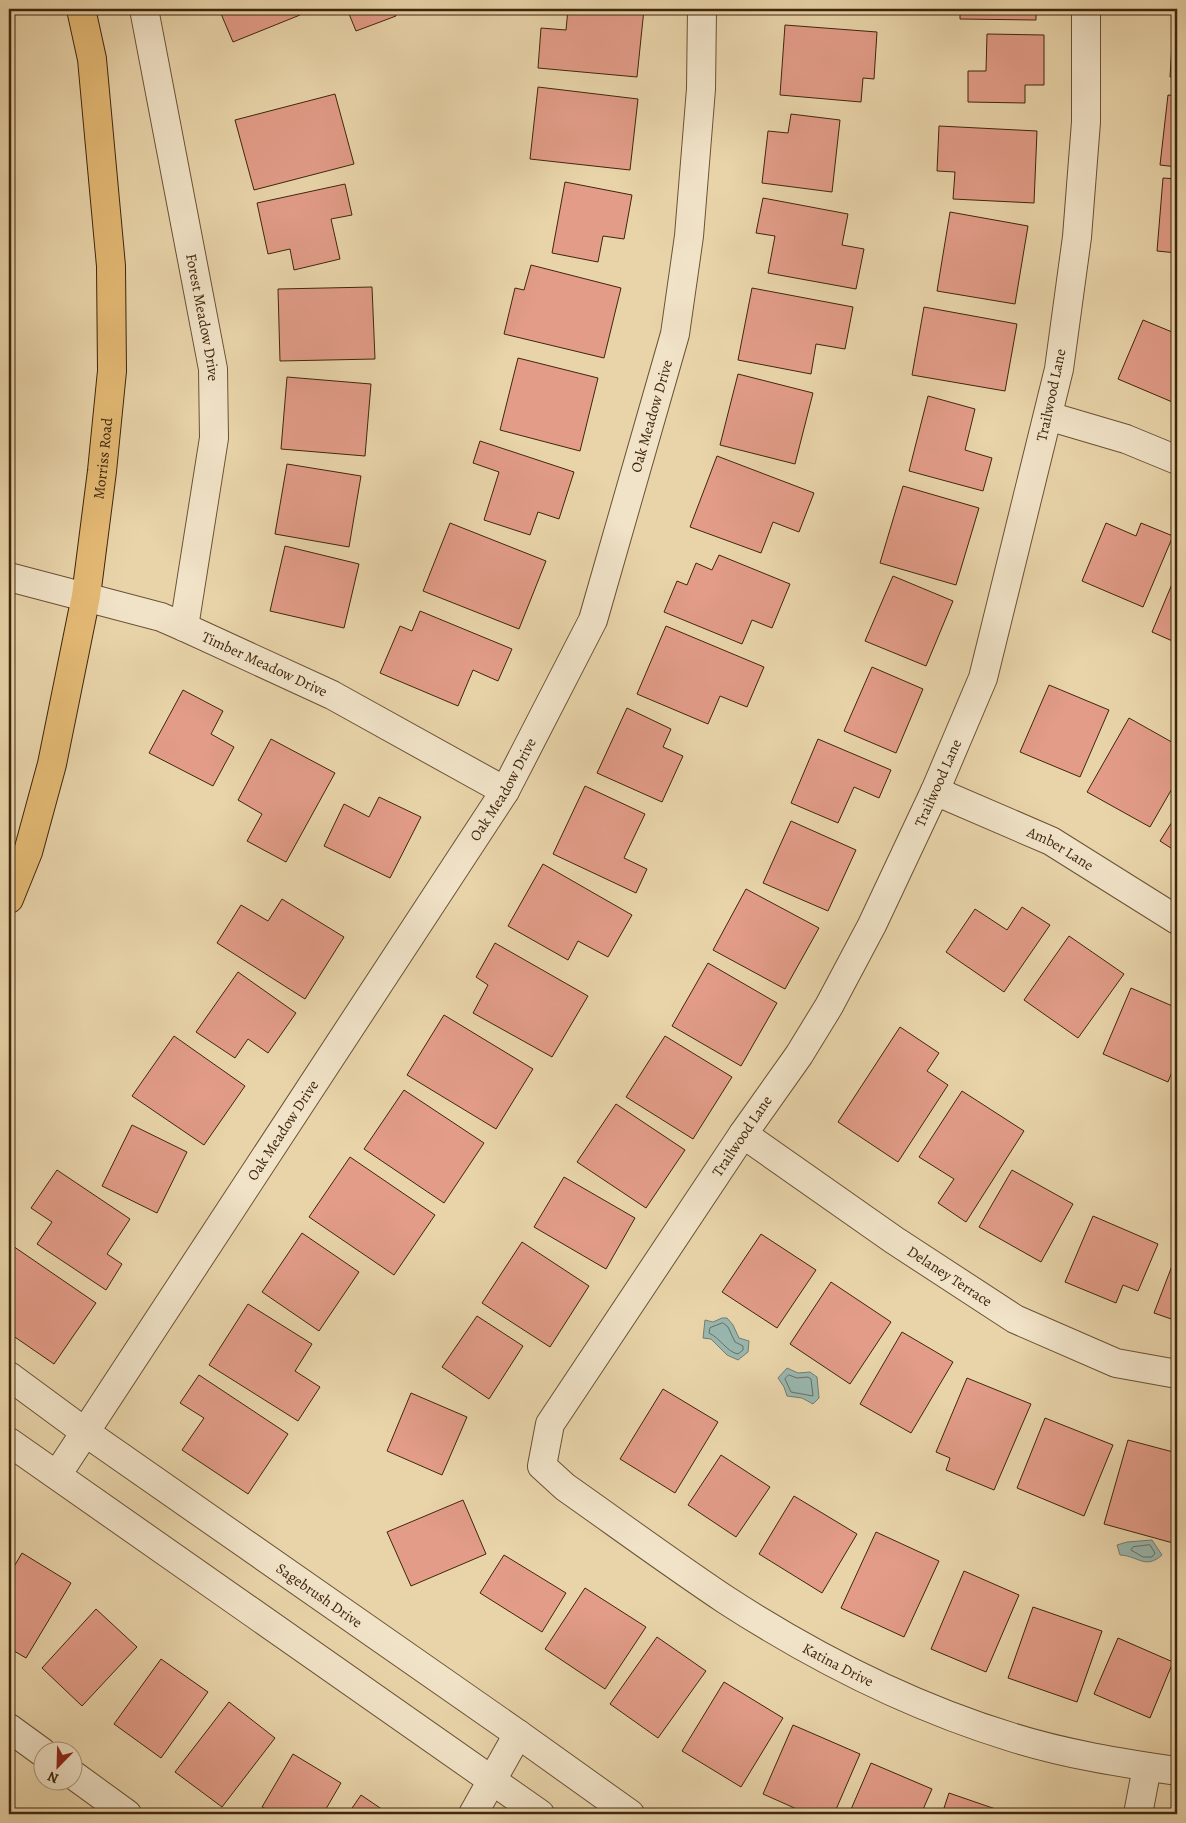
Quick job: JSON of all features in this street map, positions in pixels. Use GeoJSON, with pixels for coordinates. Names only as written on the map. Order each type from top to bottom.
{"type":"FeatureCollection","features":[{"type":"Feature","properties":{"kind":"main road","name":"Morriss Road"},"geometry":{"type":"LineString","coordinates":[[9,899],[28,852],[52,764],[86,596],[102,471],[112,371],[111,266],[92,60],[81,9]]}},
{"type":"Feature","properties":{"kind":"street","name":"Forest Meadow Drive"},"geometry":{"type":"LineString","coordinates":[[144,9],[213,369],[214,438],[184,627]]}},
{"type":"Feature","properties":{"kind":"street","name":"Oak Meadow Drive"},"geometry":{"type":"LineString","coordinates":[[57,1475],[504,791],[592,620],[675,334],[689,236],[701,89],[702,9]]}},
{"type":"Feature","properties":{"kind":"street","name":"Trailwood Lane"},"geometry":{"type":"LineString","coordinates":[[542,1466],[550,1424],[743,1134],[799,1055],[829,1006],[872,926],[935,791],[983,678],[1059,369],[1077,237],[1086,122],[1086,9]]}},
{"type":"Feature","properties":{"kind":"street"},"geometry":{"type":"LineString","coordinates":[[1048,416],[1126,438],[1177,460]]}},
{"type":"Feature","properties":{"kind":"street","name":"Timber Meadow Drive"},"geometry":{"type":"LineString","coordinates":[[9,576],[161,617],[332,694],[504,791]]}},
{"type":"Feature","properties":{"kind":"street","name":"Amber Lane"},"geometry":{"type":"LineString","coordinates":[[935,791],[1050,841],[1177,920]]}},
{"type":"Feature","properties":{"kind":"street","name":"Delaney Terrace"},"geometry":{"type":"LineString","coordinates":[[743,1134],[894,1240],[1015,1319],[1116,1364],[1177,1374]]}},
{"type":"Feature","properties":{"kind":"street","name":"Sagebrush Drive"},"geometry":{"type":"LineString","coordinates":[[9,1376],[85,1432],[630,1814]]}},
{"type":"Feature","properties":{"kind":"street"},"geometry":{"type":"LineString","coordinates":[[9,1442],[540,1814]]}},
{"type":"Feature","properties":{"kind":"street","name":"Katina Drive"},"geometry":{"type":"LineString","coordinates":[[542,1466],[565,1488],[726,1600],[818,1655],[919,1703],[1011,1737],[1078,1754],[1177,1771]]}},
{"type":"Feature","properties":{"kind":"street"},"geometry":{"type":"LineString","coordinates":[[9,1728],[32,1745]]}},
{"type":"Feature","properties":{"kind":"street"},"geometry":{"type":"LineString","coordinates":[[473,1814],[518,1734]]}},
{"type":"Feature","properties":{"kind":"street"},"geometry":{"type":"LineString","coordinates":[[1138,1814],[1147,1767]]}},
{"type":"Feature","properties":{"kind":"street"},"geometry":{"type":"LineString","coordinates":[[82,1781],[127,1814]]}},
{"type":"Feature","properties":{"kind":"water"},"geometry":{"type":"Polygon","coordinates":[[[727,1318],[733,1325],[739,1338],[749,1341],[748,1352],[738,1360],[727,1355],[711,1339],[703,1338],[705,1320],[713,1322],[727,1318]]]}},
{"type":"Feature","properties":{"kind":"water"},"geometry":{"type":"Polygon","coordinates":[[[787,1368],[798,1373],[810,1372],[817,1377],[819,1398],[813,1404],[802,1398],[787,1396],[778,1378],[787,1368]]]}},
{"type":"Feature","properties":{"kind":"water"},"geometry":{"type":"Polygon","coordinates":[[[1152,1540],[1162,1555],[1146,1562],[1120,1555],[1117,1545],[1127,1542],[1152,1540]]]}},
{"type":"Feature","properties":{"kind":"building"},"geometry":{"type":"Polygon","coordinates":[[[219,9],[298,9],[300,15],[233,42],[219,9]]]}},
{"type":"Feature","properties":{"kind":"building"},"geometry":{"type":"Polygon","coordinates":[[[316,9],[328,9],[317,13],[316,9]]]}},
{"type":"Feature","properties":{"kind":"building"},"geometry":{"type":"Polygon","coordinates":[[[347,9],[393,9],[396,16],[356,31],[347,9]]]}},
{"type":"Feature","properties":{"kind":"building"},"geometry":{"type":"Polygon","coordinates":[[[568,9],[644,9],[637,77],[538,68],[541,28],[566,30],[568,9]]]}},
{"type":"Feature","properties":{"kind":"building"},"geometry":{"type":"Polygon","coordinates":[[[819,9],[872,9],[872,11],[819,9]]]}},
{"type":"Feature","properties":{"kind":"building"},"geometry":{"type":"Polygon","coordinates":[[[960,9],[1036,9],[1036,20],[960,19],[960,9]]]}},
{"type":"Feature","properties":{"kind":"building"},"geometry":{"type":"Polygon","coordinates":[[[1174,9],[1177,9],[1177,77],[1170,77],[1174,9]]]}},
{"type":"Feature","properties":{"kind":"building"},"geometry":{"type":"Polygon","coordinates":[[[785,25],[877,32],[874,79],[863,78],[861,102],[780,95],[785,25]]]}},
{"type":"Feature","properties":{"kind":"building"},"geometry":{"type":"Polygon","coordinates":[[[987,34],[1044,35],[1044,85],[1025,85],[1025,103],[968,102],[968,71],[986,71],[987,34]]]}},
{"type":"Feature","properties":{"kind":"building"},"geometry":{"type":"Polygon","coordinates":[[[538,87],[638,99],[630,170],[530,159],[538,87]]]}},
{"type":"Feature","properties":{"kind":"building"},"geometry":{"type":"Polygon","coordinates":[[[335,94],[354,164],[254,190],[235,120],[335,94]]]}},
{"type":"Feature","properties":{"kind":"building"},"geometry":{"type":"Polygon","coordinates":[[[1168,95],[1177,96],[1177,167],[1160,165],[1168,95]]]}},
{"type":"Feature","properties":{"kind":"building"},"geometry":{"type":"Polygon","coordinates":[[[791,114],[840,120],[832,192],[762,183],[768,131],[788,133],[791,114]]]}},
{"type":"Feature","properties":{"kind":"building"},"geometry":{"type":"Polygon","coordinates":[[[939,126],[1037,131],[1034,203],[953,199],[955,172],[937,171],[939,126]]]}},
{"type":"Feature","properties":{"kind":"building"},"geometry":{"type":"Polygon","coordinates":[[[1163,178],[1177,179],[1177,253],[1157,251],[1163,178]]]}},
{"type":"Feature","properties":{"kind":"building"},"geometry":{"type":"Polygon","coordinates":[[[565,182],[632,195],[624,239],[603,236],[598,262],[552,253],[565,182]]]}},
{"type":"Feature","properties":{"kind":"building"},"geometry":{"type":"Polygon","coordinates":[[[345,184],[352,215],[331,219],[340,259],[294,270],[290,249],[268,254],[257,203],[345,184]]]}},
{"type":"Feature","properties":{"kind":"building"},"geometry":{"type":"Polygon","coordinates":[[[763,198],[848,214],[842,245],[864,249],[856,289],[768,273],[775,236],[756,233],[763,198]]]}},
{"type":"Feature","properties":{"kind":"building"},"geometry":{"type":"Polygon","coordinates":[[[950,212],[1028,226],[1015,304],[937,291],[950,212]]]}},
{"type":"Feature","properties":{"kind":"building"},"geometry":{"type":"Polygon","coordinates":[[[531,265],[621,288],[604,358],[504,334],[515,288],[524,290],[531,265]]]}},
{"type":"Feature","properties":{"kind":"building"},"geometry":{"type":"Polygon","coordinates":[[[372,287],[375,359],[280,361],[278,289],[372,287]]]}},
{"type":"Feature","properties":{"kind":"building"},"geometry":{"type":"Polygon","coordinates":[[[752,288],[853,307],[845,349],[816,344],[811,374],[738,360],[752,288]]]}},
{"type":"Feature","properties":{"kind":"building"},"geometry":{"type":"Polygon","coordinates":[[[924,307],[1017,324],[1005,391],[912,375],[924,307]]]}},
{"type":"Feature","properties":{"kind":"building"},"geometry":{"type":"Polygon","coordinates":[[[1143,320],[1177,334],[1177,404],[1118,379],[1143,320]]]}},
{"type":"Feature","properties":{"kind":"building"},"geometry":{"type":"Polygon","coordinates":[[[518,358],[598,378],[580,451],[500,430],[518,358]]]}},
{"type":"Feature","properties":{"kind":"building"},"geometry":{"type":"Polygon","coordinates":[[[738,374],[813,393],[795,464],[720,445],[738,374]]]}},
{"type":"Feature","properties":{"kind":"building"},"geometry":{"type":"Polygon","coordinates":[[[287,377],[371,384],[365,456],[281,449],[287,377]]]}},
{"type":"Feature","properties":{"kind":"building"},"geometry":{"type":"Polygon","coordinates":[[[928,396],[975,409],[965,450],[992,458],[983,491],[909,471],[928,396]]]}},
{"type":"Feature","properties":{"kind":"building"},"geometry":{"type":"Polygon","coordinates":[[[480,441],[574,472],[559,519],[538,512],[530,535],[484,520],[499,472],[473,463],[480,441]]]}},
{"type":"Feature","properties":{"kind":"building"},"geometry":{"type":"Polygon","coordinates":[[[717,456],[814,493],[799,532],[773,522],[761,553],[690,527],[717,456]]]}},
{"type":"Feature","properties":{"kind":"building"},"geometry":{"type":"Polygon","coordinates":[[[287,464],[361,476],[349,547],[275,534],[287,464]]]}},
{"type":"Feature","properties":{"kind":"building"},"geometry":{"type":"Polygon","coordinates":[[[903,486],[979,508],[956,585],[880,563],[903,486]]]}},
{"type":"Feature","properties":{"kind":"building"},"geometry":{"type":"Polygon","coordinates":[[[450,523],[546,561],[519,629],[423,591],[450,523]]]}},
{"type":"Feature","properties":{"kind":"building"},"geometry":{"type":"Polygon","coordinates":[[[1106,523],[1136,536],[1141,523],[1173,536],[1143,607],[1082,581],[1106,523]]]}},
{"type":"Feature","properties":{"kind":"building"},"geometry":{"type":"Polygon","coordinates":[[[285,546],[359,564],[344,628],[270,611],[285,546]]]}},
{"type":"Feature","properties":{"kind":"building"},"geometry":{"type":"Polygon","coordinates":[[[719,555],[790,584],[772,628],[752,620],[742,644],[664,612],[677,581],[687,585],[696,563],[712,570],[719,555]]]}},
{"type":"Feature","properties":{"kind":"building"},"geometry":{"type":"Polygon","coordinates":[[[1177,572],[1177,643],[1152,632],[1177,572]]]}},
{"type":"Feature","properties":{"kind":"building"},"geometry":{"type":"Polygon","coordinates":[[[893,576],[953,601],[926,666],[865,641],[893,576]]]}},
{"type":"Feature","properties":{"kind":"building"},"geometry":{"type":"Polygon","coordinates":[[[420,611],[512,649],[498,681],[473,670],[458,706],[380,673],[400,626],[412,631],[420,611]]]}},
{"type":"Feature","properties":{"kind":"building"},"geometry":{"type":"Polygon","coordinates":[[[666,626],[764,667],[747,707],[720,696],[708,724],[637,694],[666,626]]]}},
{"type":"Feature","properties":{"kind":"building"},"geometry":{"type":"Polygon","coordinates":[[[872,667],[923,689],[896,753],[844,731],[872,667]]]}},
{"type":"Feature","properties":{"kind":"building"},"geometry":{"type":"Polygon","coordinates":[[[1049,685],[1109,710],[1080,777],[1020,752],[1049,685]]]}},
{"type":"Feature","properties":{"kind":"building"},"geometry":{"type":"Polygon","coordinates":[[[183,690],[223,711],[211,734],[234,747],[213,786],[149,753],[183,690]]]}},
{"type":"Feature","properties":{"kind":"building"},"geometry":{"type":"Polygon","coordinates":[[[627,708],[671,729],[663,747],[683,756],[662,802],[597,773],[627,708]]]}},
{"type":"Feature","properties":{"kind":"building"},"geometry":{"type":"Polygon","coordinates":[[[1129,718],[1177,745],[1177,780],[1150,827],[1087,792],[1129,718]]]}},
{"type":"Feature","properties":{"kind":"building"},"geometry":{"type":"Polygon","coordinates":[[[271,739],[335,773],[286,862],[247,841],[262,814],[238,800],[271,739]]]}},
{"type":"Feature","properties":{"kind":"building"},"geometry":{"type":"Polygon","coordinates":[[[818,739],[891,770],[879,798],[854,787],[838,823],[791,803],[818,739]]]}},
{"type":"Feature","properties":{"kind":"building"},"geometry":{"type":"Polygon","coordinates":[[[585,786],[645,814],[624,858],[647,869],[636,893],[553,854],[585,786]]]}},
{"type":"Feature","properties":{"kind":"building"},"geometry":{"type":"Polygon","coordinates":[[[379,797],[421,817],[390,878],[324,846],[344,804],[369,817],[379,797]]]}},
{"type":"Feature","properties":{"kind":"building"},"geometry":{"type":"Polygon","coordinates":[[[1177,814],[1177,852],[1160,841],[1177,814]]]}},
{"type":"Feature","properties":{"kind":"building"},"geometry":{"type":"Polygon","coordinates":[[[791,821],[856,850],[828,911],[763,883],[791,821]]]}},
{"type":"Feature","properties":{"kind":"building"},"geometry":{"type":"Polygon","coordinates":[[[543,864],[632,915],[608,957],[578,941],[568,960],[508,926],[543,864]]]}},
{"type":"Feature","properties":{"kind":"building"},"geometry":{"type":"Polygon","coordinates":[[[746,889],[819,928],[785,989],[713,950],[746,889]]]}},
{"type":"Feature","properties":{"kind":"building"},"geometry":{"type":"Polygon","coordinates":[[[282,899],[344,937],[305,999],[217,943],[241,905],[268,921],[282,899]]]}},
{"type":"Feature","properties":{"kind":"building"},"geometry":{"type":"Polygon","coordinates":[[[1022,907],[1050,925],[1004,992],[946,952],[975,909],[1007,930],[1022,907]]]}},
{"type":"Feature","properties":{"kind":"building"},"geometry":{"type":"Polygon","coordinates":[[[1069,936],[1124,974],[1078,1038],[1024,1000],[1069,936]]]}},
{"type":"Feature","properties":{"kind":"building"},"geometry":{"type":"Polygon","coordinates":[[[495,943],[588,996],[552,1057],[473,1013],[488,985],[476,977],[495,943]]]}},
{"type":"Feature","properties":{"kind":"building"},"geometry":{"type":"Polygon","coordinates":[[[708,963],[777,1003],[741,1066],[672,1026],[708,963]]]}},
{"type":"Feature","properties":{"kind":"building"},"geometry":{"type":"Polygon","coordinates":[[[238,972],[296,1013],[268,1053],[248,1039],[235,1058],[196,1032],[238,972]]]}},
{"type":"Feature","properties":{"kind":"building"},"geometry":{"type":"Polygon","coordinates":[[[1131,988],[1177,1008],[1177,1059],[1168,1082],[1103,1054],[1131,988]]]}},
{"type":"Feature","properties":{"kind":"building"},"geometry":{"type":"Polygon","coordinates":[[[444,1015],[533,1069],[496,1129],[407,1075],[444,1015]]]}},
{"type":"Feature","properties":{"kind":"building"},"geometry":{"type":"Polygon","coordinates":[[[900,1027],[939,1053],[927,1071],[948,1085],[898,1162],[838,1122],[900,1027]]]}},
{"type":"Feature","properties":{"kind":"building"},"geometry":{"type":"Polygon","coordinates":[[[174,1036],[245,1086],[204,1145],[132,1096],[174,1036]]]}},
{"type":"Feature","properties":{"kind":"building"},"geometry":{"type":"Polygon","coordinates":[[[665,1036],[732,1077],[693,1139],[626,1097],[665,1036]]]}},
{"type":"Feature","properties":{"kind":"building"},"geometry":{"type":"Polygon","coordinates":[[[404,1090],[484,1143],[444,1203],[364,1149],[404,1090]]]}},
{"type":"Feature","properties":{"kind":"building"},"geometry":{"type":"Polygon","coordinates":[[[962,1091],[1024,1131],[966,1222],[938,1203],[954,1179],[919,1157],[962,1091]]]}},
{"type":"Feature","properties":{"kind":"building"},"geometry":{"type":"Polygon","coordinates":[[[616,1104],[685,1150],[646,1208],[577,1162],[616,1104]]]}},
{"type":"Feature","properties":{"kind":"building"},"geometry":{"type":"Polygon","coordinates":[[[132,1125],[187,1152],[157,1213],[102,1186],[132,1125]]]}},
{"type":"Feature","properties":{"kind":"building"},"geometry":{"type":"Polygon","coordinates":[[[350,1157],[435,1215],[394,1275],[309,1217],[350,1157]]]}},
{"type":"Feature","properties":{"kind":"building"},"geometry":{"type":"Polygon","coordinates":[[[57,1170],[130,1219],[107,1254],[122,1264],[106,1290],[37,1244],[52,1222],[31,1208],[57,1170]]]}},
{"type":"Feature","properties":{"kind":"building"},"geometry":{"type":"Polygon","coordinates":[[[1012,1170],[1073,1204],[1041,1262],[979,1227],[1012,1170]]]}},
{"type":"Feature","properties":{"kind":"building"},"geometry":{"type":"Polygon","coordinates":[[[564,1177],[635,1218],[606,1269],[534,1227],[564,1177]]]}},
{"type":"Feature","properties":{"kind":"building"},"geometry":{"type":"Polygon","coordinates":[[[1093,1216],[1158,1244],[1138,1291],[1123,1285],[1116,1303],[1065,1282],[1093,1216]]]}},
{"type":"Feature","properties":{"kind":"building"},"geometry":{"type":"Polygon","coordinates":[[[302,1233],[359,1272],[319,1331],[262,1292],[302,1233]]]}},
{"type":"Feature","properties":{"kind":"building"},"geometry":{"type":"Polygon","coordinates":[[[761,1234],[816,1270],[777,1328],[722,1292],[761,1234]]]}},
{"type":"Feature","properties":{"kind":"building"},"geometry":{"type":"Polygon","coordinates":[[[522,1242],[589,1286],[550,1347],[482,1303],[522,1242]]]}},
{"type":"Feature","properties":{"kind":"building"},"geometry":{"type":"Polygon","coordinates":[[[10,1244],[96,1303],[54,1364],[9,1333],[10,1244]]]}},
{"type":"Feature","properties":{"kind":"building"},"geometry":{"type":"Polygon","coordinates":[[[1175,1258],[1177,1258],[1177,1321],[1154,1313],[1175,1258]]]}},
{"type":"Feature","properties":{"kind":"building"},"geometry":{"type":"Polygon","coordinates":[[[831,1282],[891,1322],[850,1384],[790,1344],[831,1282]]]}},
{"type":"Feature","properties":{"kind":"building"},"geometry":{"type":"Polygon","coordinates":[[[248,1304],[312,1344],[295,1371],[320,1387],[298,1421],[209,1365],[248,1304]]]}},
{"type":"Feature","properties":{"kind":"building"},"geometry":{"type":"Polygon","coordinates":[[[477,1316],[523,1346],[489,1399],[442,1367],[477,1316]]]}},
{"type":"Feature","properties":{"kind":"building"},"geometry":{"type":"Polygon","coordinates":[[[902,1332],[953,1362],[911,1433],[860,1404],[902,1332]]]}},
{"type":"Feature","properties":{"kind":"building"},"geometry":{"type":"Polygon","coordinates":[[[199,1375],[288,1434],[248,1494],[182,1450],[204,1418],[180,1403],[199,1375]]]}},
{"type":"Feature","properties":{"kind":"building"},"geometry":{"type":"Polygon","coordinates":[[[967,1378],[1031,1404],[994,1490],[946,1470],[950,1458],[936,1452],[967,1378]]]}},
{"type":"Feature","properties":{"kind":"building"},"geometry":{"type":"Polygon","coordinates":[[[663,1389],[718,1422],[675,1493],[620,1459],[663,1389]]]}},
{"type":"Feature","properties":{"kind":"building"},"geometry":{"type":"Polygon","coordinates":[[[411,1393],[467,1417],[442,1475],[387,1451],[411,1393]]]}},
{"type":"Feature","properties":{"kind":"building"},"geometry":{"type":"Polygon","coordinates":[[[1045,1418],[1113,1445],[1084,1516],[1017,1488],[1045,1418]]]}},
{"type":"Feature","properties":{"kind":"building"},"geometry":{"type":"Polygon","coordinates":[[[1128,1440],[1177,1453],[1177,1529],[1173,1543],[1104,1524],[1128,1440]]]}},
{"type":"Feature","properties":{"kind":"building"},"geometry":{"type":"Polygon","coordinates":[[[721,1455],[770,1487],[736,1537],[688,1505],[721,1455]]]}},
{"type":"Feature","properties":{"kind":"building"},"geometry":{"type":"Polygon","coordinates":[[[794,1496],[857,1534],[822,1593],[759,1554],[794,1496]]]}},
{"type":"Feature","properties":{"kind":"building"},"geometry":{"type":"Polygon","coordinates":[[[463,1500],[486,1554],[411,1586],[387,1532],[463,1500]]]}},
{"type":"Feature","properties":{"kind":"building"},"geometry":{"type":"Polygon","coordinates":[[[876,1532],[939,1561],[904,1637],[841,1608],[876,1532]]]}},
{"type":"Feature","properties":{"kind":"building"},"geometry":{"type":"Polygon","coordinates":[[[22,1553],[71,1583],[26,1658],[9,1648],[9,1575],[22,1553]]]}},
{"type":"Feature","properties":{"kind":"building"},"geometry":{"type":"Polygon","coordinates":[[[504,1555],[566,1593],[542,1632],[480,1593],[504,1555]]]}},
{"type":"Feature","properties":{"kind":"building"},"geometry":{"type":"Polygon","coordinates":[[[964,1571],[1019,1595],[986,1672],[931,1649],[964,1571]]]}},
{"type":"Feature","properties":{"kind":"building"},"geometry":{"type":"Polygon","coordinates":[[[585,1588],[646,1627],[605,1689],[545,1649],[585,1588]]]}},
{"type":"Feature","properties":{"kind":"building"},"geometry":{"type":"Polygon","coordinates":[[[1033,1607],[1102,1631],[1077,1702],[1008,1678],[1033,1607]]]}},
{"type":"Feature","properties":{"kind":"building"},"geometry":{"type":"Polygon","coordinates":[[[96,1609],[137,1647],[82,1706],[42,1668],[96,1609]]]}},
{"type":"Feature","properties":{"kind":"building"},"geometry":{"type":"Polygon","coordinates":[[[657,1637],[706,1671],[658,1738],[610,1704],[657,1637]]]}},
{"type":"Feature","properties":{"kind":"building"},"geometry":{"type":"Polygon","coordinates":[[[1118,1638],[1173,1662],[1150,1718],[1094,1694],[1118,1638]]]}},
{"type":"Feature","properties":{"kind":"building"},"geometry":{"type":"Polygon","coordinates":[[[161,1659],[208,1692],[161,1758],[114,1724],[161,1659]]]}},
{"type":"Feature","properties":{"kind":"building"},"geometry":{"type":"Polygon","coordinates":[[[724,1682],[783,1718],[741,1787],[682,1751],[724,1682]]]}},
{"type":"Feature","properties":{"kind":"building"},"geometry":{"type":"Polygon","coordinates":[[[229,1702],[275,1738],[222,1807],[175,1772],[229,1702]]]}},
{"type":"Feature","properties":{"kind":"building"},"geometry":{"type":"Polygon","coordinates":[[[793,1725],[860,1754],[834,1814],[808,1814],[763,1794],[793,1725]]]}},
{"type":"Feature","properties":{"kind":"building"},"geometry":{"type":"Polygon","coordinates":[[[293,1754],[341,1783],[323,1814],[276,1814],[262,1807],[293,1754]]]}},
{"type":"Feature","properties":{"kind":"building"},"geometry":{"type":"Polygon","coordinates":[[[871,1763],[932,1789],[921,1814],[849,1814],[871,1763]]]}},
{"type":"Feature","properties":{"kind":"building"},"geometry":{"type":"Polygon","coordinates":[[[949,1793],[1010,1814],[942,1814],[949,1793]]]}},
{"type":"Feature","properties":{"kind":"building"},"geometry":{"type":"Polygon","coordinates":[[[361,1795],[389,1814],[348,1814],[361,1795]]]}}]}
